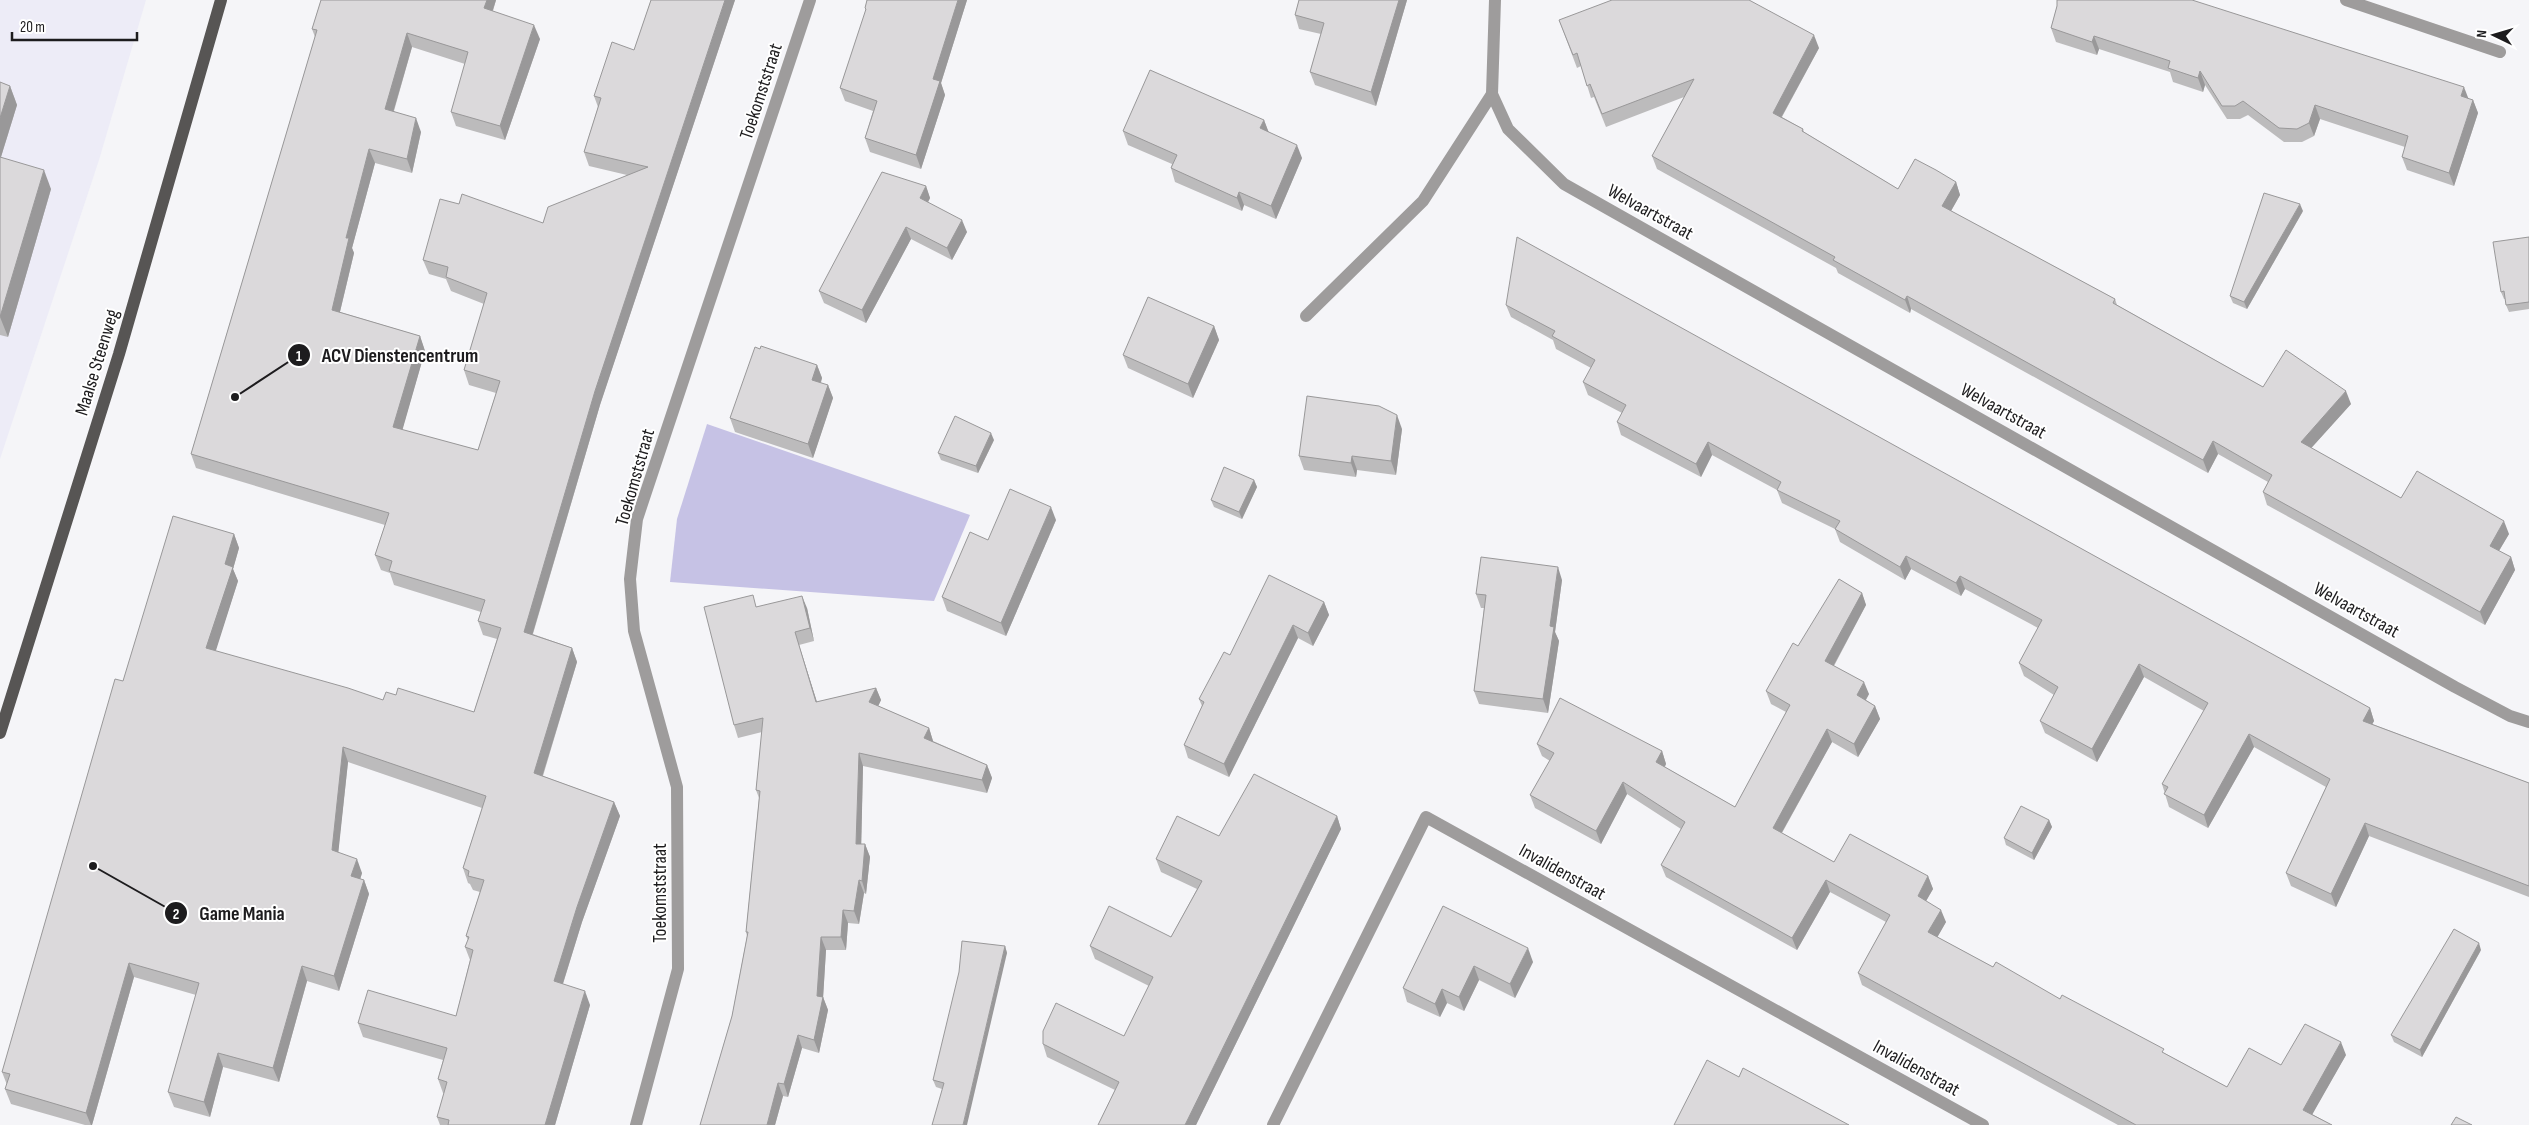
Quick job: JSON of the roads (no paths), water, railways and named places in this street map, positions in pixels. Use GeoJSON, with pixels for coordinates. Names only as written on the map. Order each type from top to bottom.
{"type":"FeatureCollection","features":[{"type":"Feature","properties":{"kind":"main road","name":"Maalse Steenweg"},"geometry":{"type":"LineString","coordinates":[[0,733],[119,354],[220,0]]}},
{"type":"Feature","properties":{"kind":"street","name":"Toekomststraat"},"geometry":{"type":"LineString","coordinates":[[636,1125],[678,969],[677,788],[634,631],[630,579],[637,519],[810,0]]}},
{"type":"Feature","properties":{"kind":"street","name":"Welvaartstraat"},"geometry":{"type":"LineString","coordinates":[[1495,0],[1492,94],[1508,129],[1564,184],[2455,687],[2510,716],[2529,722]]}},
{"type":"Feature","properties":{"kind":"street"},"geometry":{"type":"LineString","coordinates":[[2346,0],[2500,52]]}},
{"type":"Feature","properties":{"kind":"street"},"geometry":{"type":"LineString","coordinates":[[1306,316],[1423,200],[1492,94]]}},
{"type":"Feature","properties":{"kind":"street","name":"Invalidenstraat"},"geometry":{"type":"LineString","coordinates":[[1273,1125],[1426,817],[1983,1125]]}},
{"type":"Feature","properties":{"kind":"place","name":"ACV Dienstencentrum"},"geometry":{"type":"Point","coordinates":[235,397]}},
{"type":"Feature","properties":{"kind":"place","name":"Game Mania"},"geometry":{"type":"Point","coordinates":[93,866]}}]}
